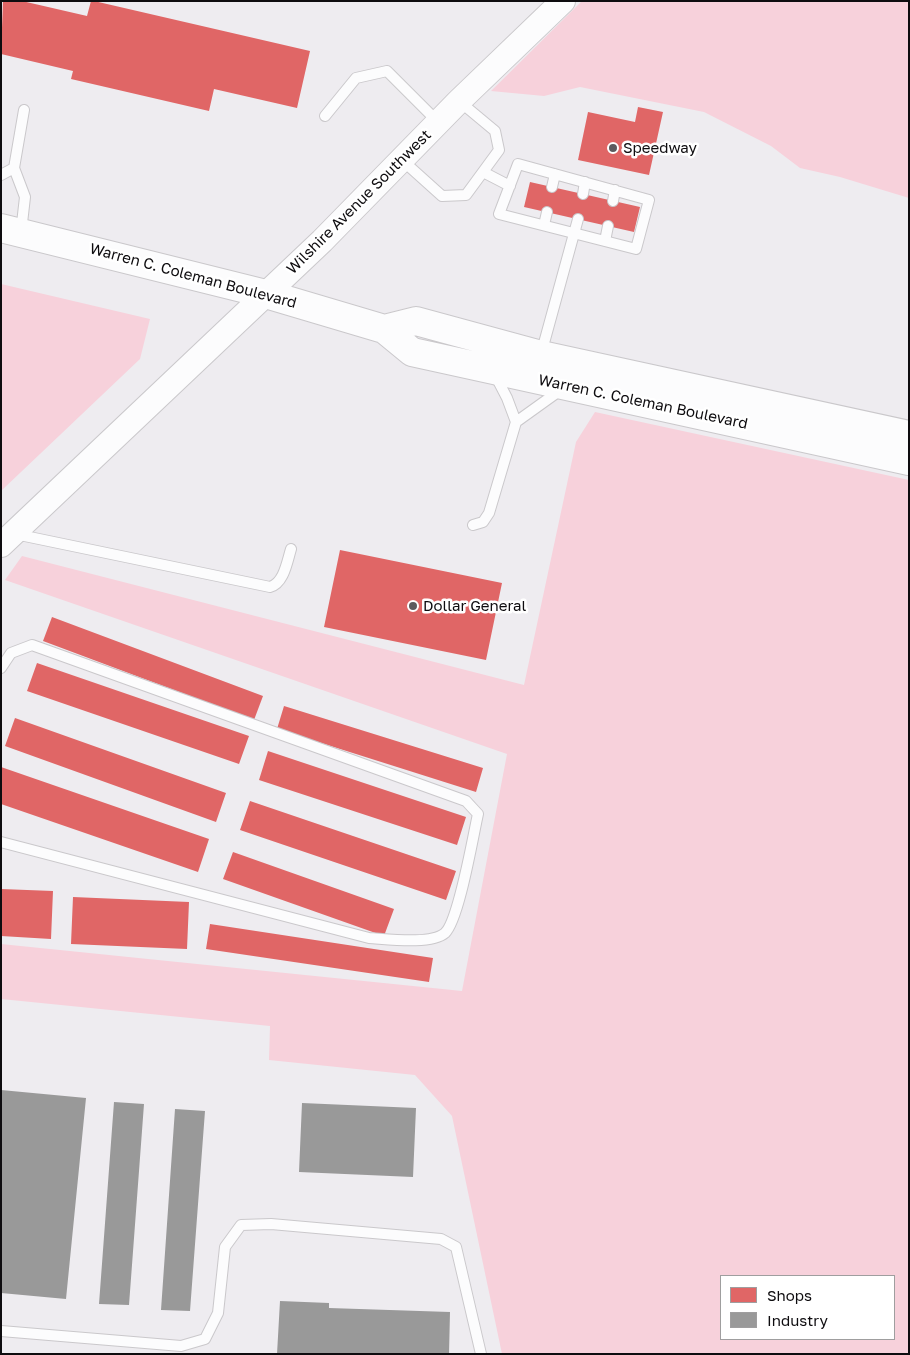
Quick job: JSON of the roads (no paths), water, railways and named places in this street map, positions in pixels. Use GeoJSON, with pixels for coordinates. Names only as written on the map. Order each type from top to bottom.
{"type":"FeatureCollection","features":[{"type":"Feature","properties":{"kind":"highway","name":"Warren C. Coleman Boulevard"},"geometry":{"type":"LineString","coordinates":[[11,230],[266,294],[384,329],[412,352],[909,461]]}},
{"type":"Feature","properties":{"kind":"highway","name":"Warren C. Coleman Boulevard"},"geometry":{"type":"LineString","coordinates":[[384,329],[416,321],[541,355],[909,435]]}},
{"type":"Feature","properties":{"kind":"street","name":"Wilshire Avenue Southwest"},"geometry":{"type":"LineString","coordinates":[[7,539],[266,294],[563,1]]}},
{"type":"Feature","properties":{"kind":"lane"},"geometry":{"type":"LineString","coordinates":[[325,116],[356,78],[387,71],[439,123]]}},
{"type":"Feature","properties":{"kind":"lane"},"geometry":{"type":"LineString","coordinates":[[402,160],[442,196],[466,194],[499,150],[495,131],[459,102]]}},
{"type":"Feature","properties":{"kind":"lane"},"geometry":{"type":"LineString","coordinates":[[11,230],[25,197],[14,168],[24,110]]}},
{"type":"Feature","properties":{"kind":"lane"},"geometry":{"type":"LineString","coordinates":[[518,164],[649,200],[636,249],[499,214],[510,186],[518,164]]}},
{"type":"Feature","properties":{"kind":"lane"},"geometry":{"type":"LineString","coordinates":[[1,175],[14,168]]}},
{"type":"Feature","properties":{"kind":"lane"},"geometry":{"type":"LineString","coordinates":[[483,172],[510,186]]}},
{"type":"Feature","properties":{"kind":"lane"},"geometry":{"type":"LineString","coordinates":[[552,187],[555,174]]}},
{"type":"Feature","properties":{"kind":"lane"},"geometry":{"type":"LineString","coordinates":[[583,194],[585,182]]}},
{"type":"Feature","properties":{"kind":"lane"},"geometry":{"type":"LineString","coordinates":[[613,201],[615,190]]}},
{"type":"Feature","properties":{"kind":"lane"},"geometry":{"type":"LineString","coordinates":[[544,226],[547,212]]}},
{"type":"Feature","properties":{"kind":"lane"},"geometry":{"type":"LineString","coordinates":[[541,355],[578,219]]}},
{"type":"Feature","properties":{"kind":"lane"},"geometry":{"type":"LineString","coordinates":[[605,241],[608,226]]}},
{"type":"Feature","properties":{"kind":"lane"},"geometry":{"type":"LineString","coordinates":[[472,525],[483,522],[489,513],[516,422],[507,398],[491,368]]}},
{"type":"Feature","properties":{"kind":"lane"},"geometry":{"type":"LineString","coordinates":[[516,422],[567,386]]}},
{"type":"Feature","properties":{"kind":"lane"},"geometry":{"type":"LineString","coordinates":[[7,539],[270,587],[276,585],[281,578],[291,549]]}},
{"type":"Feature","properties":{"kind":"lane"},"geometry":{"type":"LineString","coordinates":[[1,668],[11,653],[32,645],[466,801],[478,814],[454,917],[445,933],[425,940],[369,938],[1,842]]}},
{"type":"Feature","properties":{"kind":"lane"},"geometry":{"type":"LineString","coordinates":[[1,1332],[181,1346],[205,1339],[218,1313],[224,1247],[241,1225],[271,1224],[441,1239],[456,1247],[481,1354]]}},
{"type":"Feature","properties":{"kind":"place","name":"Speedway"},"geometry":{"type":"Point","coordinates":[613,148]}},
{"type":"Feature","properties":{"kind":"place","name":"Dollar General"},"geometry":{"type":"Point","coordinates":[413,606]}}]}
